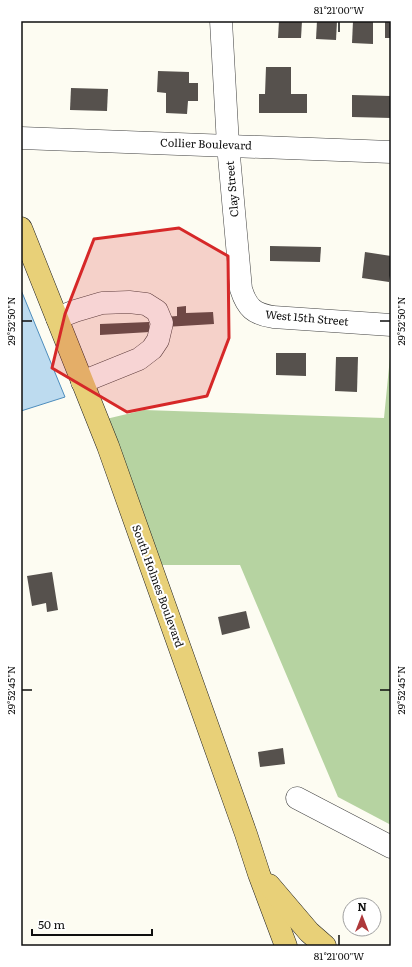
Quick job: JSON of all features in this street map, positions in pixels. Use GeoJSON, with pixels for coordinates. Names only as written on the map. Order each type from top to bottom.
{"type":"FeatureCollection","features":[{"type":"Feature","properties":{"kind":"main road","name":"South Holmes Boulevard"},"geometry":{"type":"LineString","coordinates":[[21,228],[108,446],[244,826],[259,874],[286,946]]}},
{"type":"Feature","properties":{"kind":"main road"},"geometry":{"type":"LineString","coordinates":[[259,874],[309,932],[325,946]]}},
{"type":"Feature","properties":{"kind":"street","name":"Clay Street"},"geometry":{"type":"LineString","coordinates":[[221,21],[228,145],[241,284]]}},
{"type":"Feature","properties":{"kind":"street","name":"Collier Boulevard"},"geometry":{"type":"LineString","coordinates":[[21,138],[391,152]]}},
{"type":"Feature","properties":{"kind":"street","name":"West 15th Street"},"geometry":{"type":"LineString","coordinates":[[241,284],[245,301],[253,310],[263,315],[273,317],[391,325]]}},
{"type":"Feature","properties":{"kind":"street"},"geometry":{"type":"LineString","coordinates":[[57,318],[102,303],[129,302],[146,304],[157,312],[162,323],[158,340],[152,350],[139,359],[82,382]]}},
{"type":"Feature","properties":{"kind":"street"},"geometry":{"type":"LineString","coordinates":[[297,798],[391,847]]}},
{"type":"Feature","properties":{"kind":"highlighted area"},"geometry":{"type":"Polygon","coordinates":[[[179,228],[228,256],[229,338],[207,396],[127,412],[52,368],[65,314],[94,239],[179,228]]]}},
{"type":"Feature","properties":{"kind":"green space"},"geometry":{"type":"Polygon","coordinates":[[[391,347],[391,825],[338,797],[240,565],[160,565],[106,419],[144,410],[384,418],[391,347]]]}},
{"type":"Feature","properties":{"kind":"water"},"geometry":{"type":"Polygon","coordinates":[[[21,290],[65,397],[21,411],[21,290]]]}},
{"type":"Feature","properties":{"kind":"building"},"geometry":{"type":"Polygon","coordinates":[[[279,21],[302,21],[301,38],[278,38],[279,21]]]}},
{"type":"Feature","properties":{"kind":"building"},"geometry":{"type":"Polygon","coordinates":[[[317,21],[337,21],[336,40],[316,39],[317,21]]]}},
{"type":"Feature","properties":{"kind":"building"},"geometry":{"type":"Polygon","coordinates":[[[353,21],[373,21],[373,44],[352,43],[353,21]]]}},
{"type":"Feature","properties":{"kind":"building"},"geometry":{"type":"Polygon","coordinates":[[[385,21],[391,21],[391,38],[385,38],[385,21]]]}},
{"type":"Feature","properties":{"kind":"building"},"geometry":{"type":"Polygon","coordinates":[[[266,67],[291,67],[291,94],[307,94],[307,113],[259,113],[259,94],[265,94],[266,67]]]}},
{"type":"Feature","properties":{"kind":"building"},"geometry":{"type":"Polygon","coordinates":[[[158,71],[189,72],[189,83],[198,83],[198,101],[188,101],[187,114],[166,113],[166,93],[157,92],[158,71]]]}},
{"type":"Feature","properties":{"kind":"building"},"geometry":{"type":"Polygon","coordinates":[[[71,88],[108,89],[107,111],[70,110],[71,88]]]}},
{"type":"Feature","properties":{"kind":"building"},"geometry":{"type":"Polygon","coordinates":[[[352,95],[391,96],[391,118],[352,117],[352,95]]]}},
{"type":"Feature","properties":{"kind":"building"},"geometry":{"type":"Polygon","coordinates":[[[270,246],[321,247],[320,262],[270,261],[270,246]]]}},
{"type":"Feature","properties":{"kind":"building"},"geometry":{"type":"Polygon","coordinates":[[[365,252],[391,256],[389,282],[362,278],[365,252]]]}},
{"type":"Feature","properties":{"kind":"building"},"geometry":{"type":"Polygon","coordinates":[[[186,306],[186,313],[213,312],[214,324],[165,327],[165,317],[177,316],[177,307],[186,306]]]}},
{"type":"Feature","properties":{"kind":"building"},"geometry":{"type":"Polygon","coordinates":[[[149,322],[150,332],[100,335],[100,324],[149,322]]]}},
{"type":"Feature","properties":{"kind":"building"},"geometry":{"type":"Polygon","coordinates":[[[276,353],[306,353],[306,376],[276,375],[276,353]]]}},
{"type":"Feature","properties":{"kind":"building"},"geometry":{"type":"Polygon","coordinates":[[[336,357],[358,357],[357,392],[335,391],[336,357]]]}},
{"type":"Feature","properties":{"kind":"building"},"geometry":{"type":"Polygon","coordinates":[[[52,572],[58,610],[47,612],[46,603],[32,606],[27,576],[52,572]]]}},
{"type":"Feature","properties":{"kind":"building"},"geometry":{"type":"Polygon","coordinates":[[[246,611],[250,628],[222,635],[218,617],[246,611]]]}},
{"type":"Feature","properties":{"kind":"building"},"geometry":{"type":"Polygon","coordinates":[[[283,748],[285,764],[260,767],[258,752],[283,748]]]}}]}
